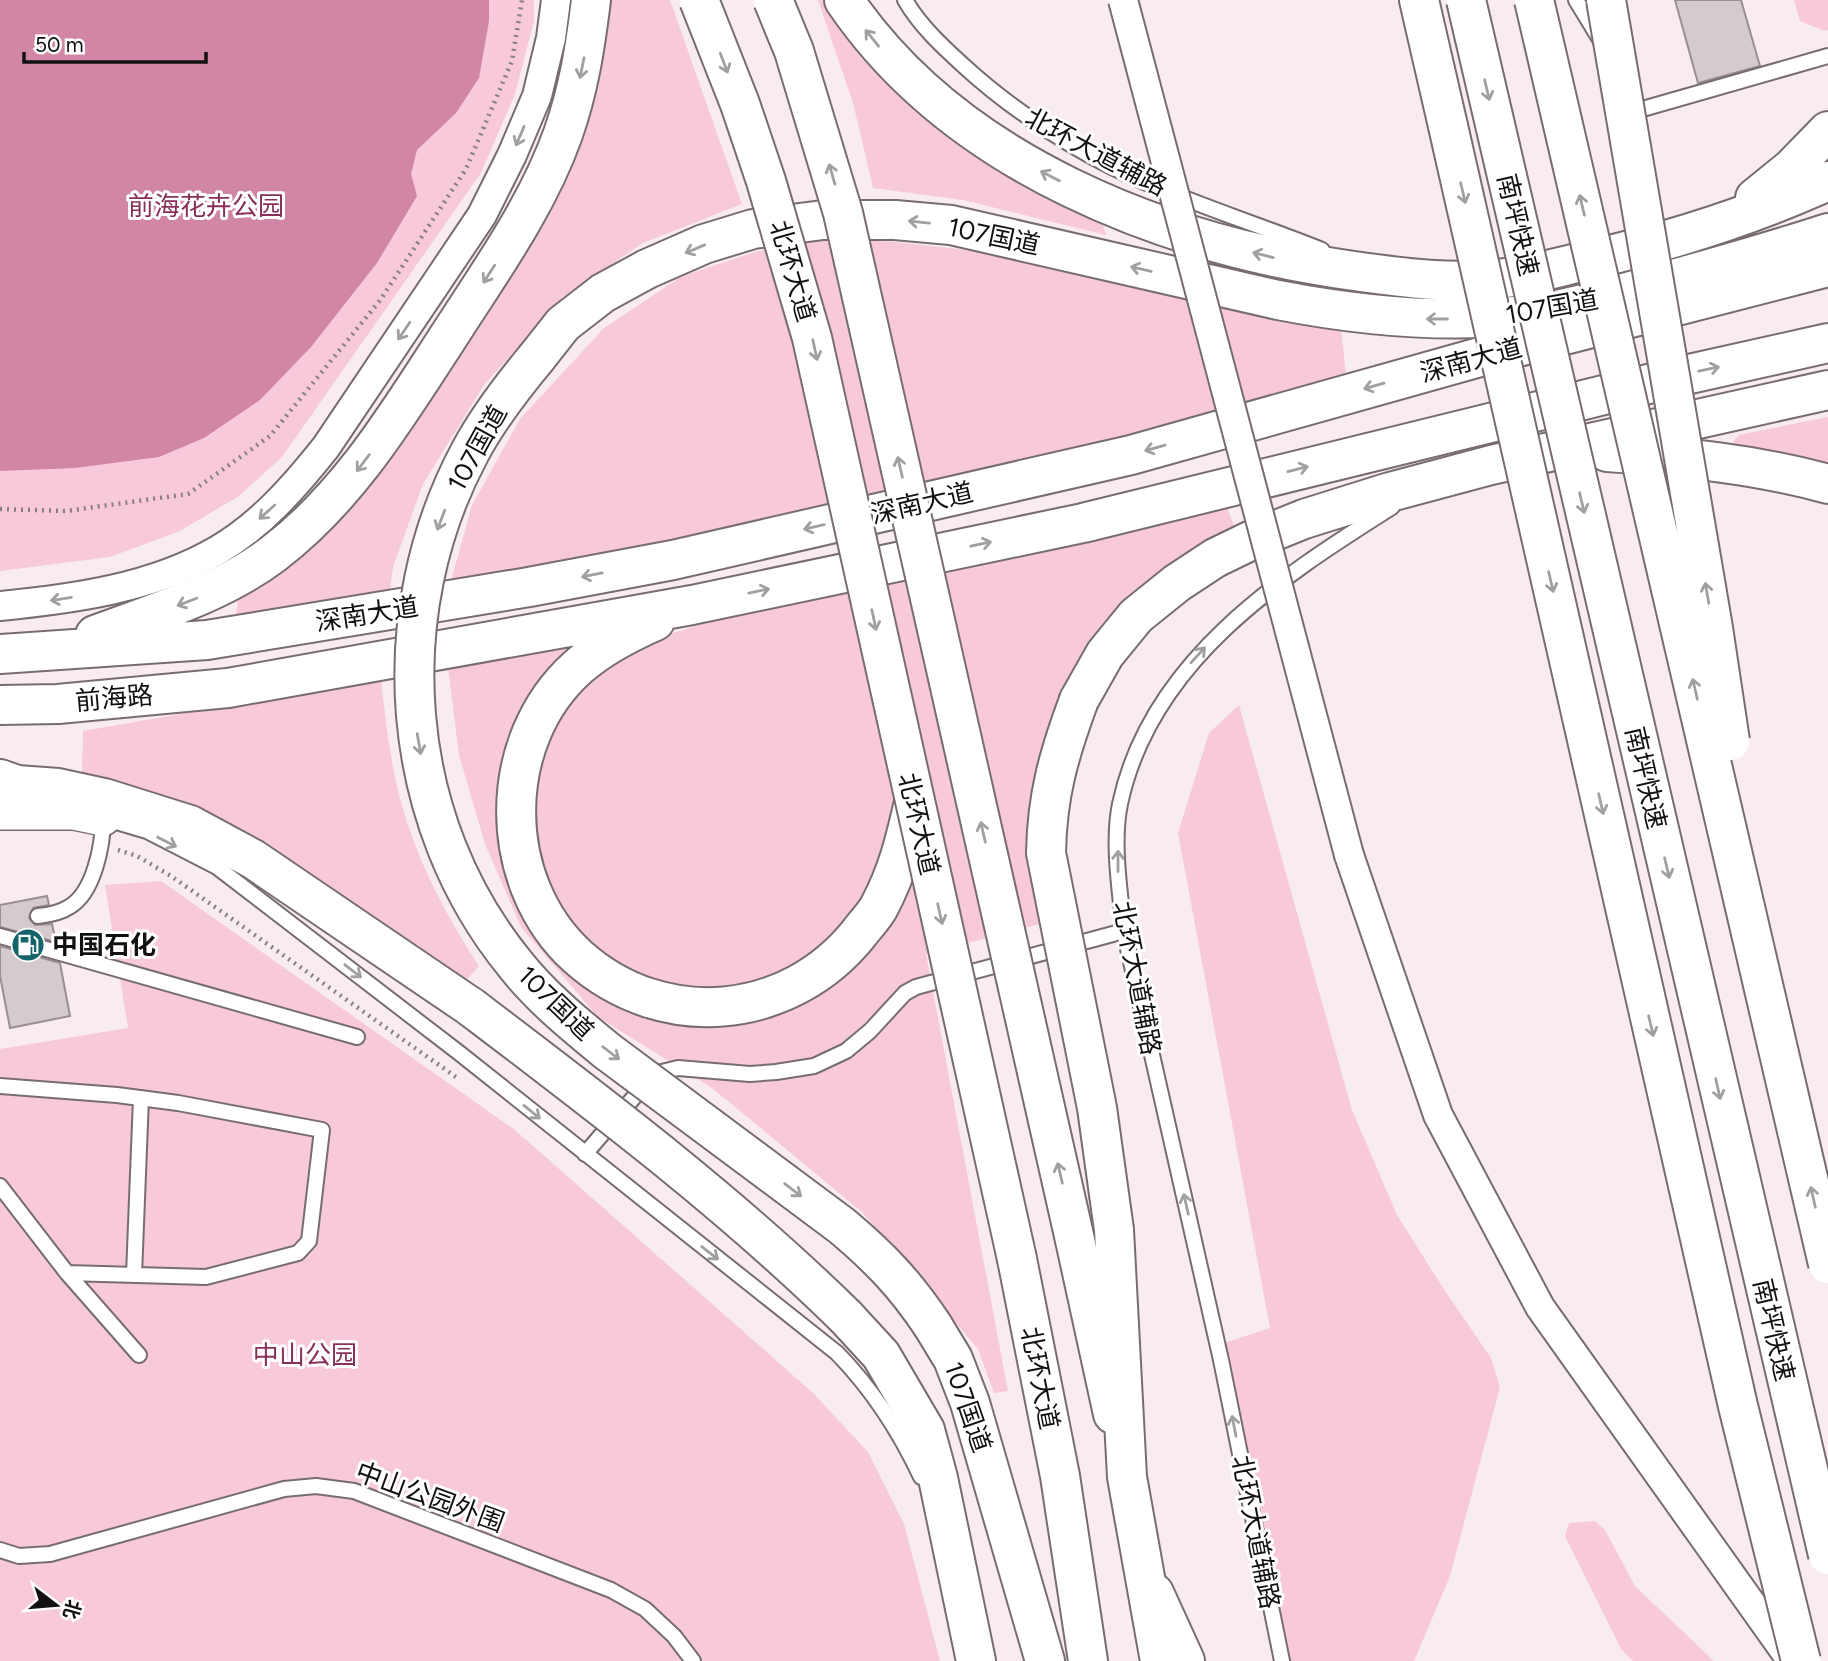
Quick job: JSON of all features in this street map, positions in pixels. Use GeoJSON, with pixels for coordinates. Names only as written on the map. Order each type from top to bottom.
{"type":"FeatureCollection","features":[{"type":"Feature","properties":{"kind":"main road"},"geometry":{"type":"LineString","coordinates":[[17,653],[87,638],[201,596],[237,578],[272,555],[313,520],[354,475],[422,376],[531,204],[562,136],[583,70],[591,0]]}},
{"type":"Feature","properties":{"kind":"main road","name":"北环大道"},"geometry":{"type":"LineString","coordinates":[[699,0],[740,104],[766,181],[812,338],[1017,1259],[1060,1476],[1088,1661]]}},
{"type":"Feature","properties":{"kind":"main road"},"geometry":{"type":"LineString","coordinates":[[774,0],[794,51],[843,213],[1075,1240],[1127,1478],[1160,1661]]}},
{"type":"Feature","properties":{"kind":"main road"},"geometry":{"type":"LineString","coordinates":[[844,0],[886,55],[921,89],[995,146],[1096,199],[1161,225],[1225,246],[1279,259],[1403,278],[1465,281],[1506,278],[1661,242],[1711,226],[1828,180]]}},
{"type":"Feature","properties":{"kind":"main road"},"geometry":{"type":"LineString","coordinates":[[1419,0],[1734,1393],[1801,1661]]}},
{"type":"Feature","properties":{"kind":"main road"},"geometry":{"type":"LineString","coordinates":[[1448,127],[1455,61],[1466,0]]}},
{"type":"Feature","properties":{"kind":"main road","name":"南坪快速"},"geometry":{"type":"LineString","coordinates":[[1466,0],[1828,1555]]}},
{"type":"Feature","properties":{"kind":"main road"},"geometry":{"type":"LineString","coordinates":[[1534,0],[1828,1264]]}},
{"type":"Feature","properties":{"kind":"main road"},"geometry":{"type":"LineString","coordinates":[[1606,0],[1713,628],[1738,801],[1755,951]]}},
{"type":"Feature","properties":{"kind":"main road"},"geometry":{"type":"LineString","coordinates":[[1711,226],[1763,193],[1828,131]]}},
{"type":"Feature","properties":{"kind":"main road","name":"107国道"},"geometry":{"type":"LineString","coordinates":[[1045,1661],[970,1403],[953,1359],[909,1290],[879,1257],[842,1226],[607,1051],[545,997],[515,965],[491,933],[451,863],[426,783],[417,734],[413,652],[418,611],[437,528],[469,453],[490,419],[563,324],[573,316],[603,293],[647,269],[704,244],[753,229],[824,220],[895,220],[951,225],[1278,300],[1378,316],[1418,319],[1527,315],[1578,305],[1746,259],[1828,233]]}},
{"type":"Feature","properties":{"kind":"main road","name":"深南大道"},"geometry":{"type":"LineString","coordinates":[[17,653],[207,640],[529,587],[673,560],[1131,455],[1487,355],[1828,267]]}},
{"type":"Feature","properties":{"kind":"main road"},"geometry":{"type":"LineString","coordinates":[[1487,355],[1578,305]]}},
{"type":"Feature","properties":{"kind":"main road","name":"深南大道"},"geometry":{"type":"LineString","coordinates":[[228,688],[692,605],[1083,523],[1685,374],[1828,343]]}},
{"type":"Feature","properties":{"kind":"main road"},"geometry":{"type":"LineString","coordinates":[[1127,1478],[1114,1230],[1097,1108],[1046,853],[1052,782],[1063,744],[1079,700],[1105,654],[1136,616],[1177,583],[1215,558],[1304,519],[1491,465],[1828,390]]}},
{"type":"Feature","properties":{"kind":"main road"},"geometry":{"type":"LineString","coordinates":[[1549,452],[1608,452],[1731,464],[1828,484]]}},
{"type":"Feature","properties":{"kind":"main road"},"geometry":{"type":"LineString","coordinates":[[692,605],[633,631],[578,667],[554,694],[536,724],[522,760],[516,798],[516,835],[524,871],[545,917],[577,956],[612,982],[651,999],[702,1008],[753,1003],[803,983],[843,954],[878,909],[901,859],[914,802]]}},
{"type":"Feature","properties":{"kind":"main road","name":"前海路"},"geometry":{"type":"LineString","coordinates":[[0,705],[58,704],[228,688]]}},
{"type":"Feature","properties":{"kind":"main road"},"geometry":{"type":"LineString","coordinates":[[1,787],[16,785],[58,788],[103,820],[190,825],[253,859],[471,1007],[668,1157],[810,1281],[881,1355],[925,1430],[938,1478],[976,1661]]}},
{"type":"Feature","properties":{"kind":"main road"},"geometry":{"type":"LineString","coordinates":[[1143,1567],[1185,1661]]}},
{"type":"Feature","properties":{"kind":"street"},"geometry":{"type":"LineString","coordinates":[[0,606],[80,597],[120,588],[192,563],[218,550],[247,530],[300,480],[326,447],[482,215],[537,96],[551,38],[556,0]]}},
{"type":"Feature","properties":{"kind":"street"},"geometry":{"type":"LineString","coordinates":[[1123,0],[1349,855],[1438,1115],[1540,1307],[1792,1661]]}},
{"type":"Feature","properties":{"kind":"lane","name":"北环大道辅路"},"geometry":{"type":"LineString","coordinates":[[905,0],[941,46],[981,82],[1019,111],[1077,147],[1132,177],[1352,262],[1403,278]]}},
{"type":"Feature","properties":{"kind":"lane"},"geometry":{"type":"LineString","coordinates":[[1576,0],[1620,72],[1632,112],[1661,242]]}},
{"type":"Feature","properties":{"kind":"lane"},"geometry":{"type":"LineString","coordinates":[[1632,112],[1828,56]]}},
{"type":"Feature","properties":{"kind":"lane","name":"北环大道辅路"},"geometry":{"type":"LineString","coordinates":[[1282,1661],[1218,1345],[1124,931],[1117,867],[1120,806],[1135,750],[1161,702],[1193,660],[1227,625],[1290,574],[1399,502],[1491,465]]}},
{"type":"Feature","properties":{"kind":"lane"},"geometry":{"type":"LineString","coordinates":[[38,916],[71,906],[84,892],[103,820],[147,831],[217,867],[458,1052],[837,1353],[862,1379],[904,1440],[927,1490],[957,1573]]}},
{"type":"Feature","properties":{"kind":"lane"},"geometry":{"type":"LineString","coordinates":[[584,1154],[654,1074],[678,1068],[750,1074],[814,1066],[846,1051],[870,1031],[905,993],[916,987],[1124,931]]}},
{"type":"Feature","properties":{"kind":"lane"},"geometry":{"type":"LineString","coordinates":[[0,936],[357,1037]]}},
{"type":"Feature","properties":{"kind":"lane"},"geometry":{"type":"LineString","coordinates":[[0,1086],[178,1103],[322,1130],[309,1241],[298,1253],[206,1277],[67,1273]]}},
{"type":"Feature","properties":{"kind":"lane"},"geometry":{"type":"LineString","coordinates":[[134,1275],[141,1098]]}},
{"type":"Feature","properties":{"kind":"lane"},"geometry":{"type":"LineString","coordinates":[[0,1186],[67,1273],[139,1355]]}},
{"type":"Feature","properties":{"kind":"lane","name":"中山公园外围"},"geometry":{"type":"LineString","coordinates":[[0,1550],[19,1556],[50,1554],[284,1489],[316,1486],[354,1492],[611,1590],[645,1609],[674,1636],[693,1661]]}},
{"type":"Feature","properties":{"kind":"path"},"geometry":{"type":"LineString","coordinates":[[0,509],[66,511],[188,494],[270,436],[381,299],[466,169],[512,61],[522,0]]}},
{"type":"Feature","properties":{"kind":"path"},"geometry":{"type":"LineString","coordinates":[[103,820],[137,856],[171,876],[457,1078]]}},
{"type":"Feature","properties":{"kind":"green space","name":"前海花卉公园"},"geometry":{"type":"Polygon","coordinates":[[[0,0],[534,0],[534,21],[515,94],[481,173],[282,457],[239,496],[180,531],[110,557],[0,571],[0,0]]]}},
{"type":"Feature","properties":{"kind":"green space"},"geometry":{"type":"Polygon","coordinates":[[[602,0],[670,0],[742,204],[643,243],[563,297],[484,385],[423,484],[393,567],[389,600],[236,616],[238,598],[308,553],[375,469],[497,293],[602,0]]]}},
{"type":"Feature","properties":{"kind":"green space"},"geometry":{"type":"Polygon","coordinates":[[[818,0],[822,0],[865,57],[936,123],[1100,213],[1106,235],[963,200],[873,188],[853,103],[818,0]]]}},
{"type":"Feature","properties":{"kind":"green space"},"geometry":{"type":"Polygon","coordinates":[[[1794,0],[1828,0],[1828,30],[1800,21],[1794,0]]]}},
{"type":"Feature","properties":{"kind":"green space"},"geometry":{"type":"Polygon","coordinates":[[[825,238],[895,242],[995,253],[1341,329],[1346,375],[1118,440],[448,592],[472,505],[520,419],[604,328],[682,276],[755,252],[825,238]]]}},
{"type":"Feature","properties":{"kind":"green space"},"geometry":{"type":"Polygon","coordinates":[[[1828,417],[1828,467],[1738,448],[1733,442],[1739,435],[1828,417]]]}},
{"type":"Feature","properties":{"kind":"green space"},"geometry":{"type":"Polygon","coordinates":[[[1227,507],[1236,531],[1125,603],[1080,657],[1050,724],[1044,923],[926,954],[1008,1391],[994,1393],[978,1349],[862,1212],[712,1088],[598,1017],[521,927],[485,844],[459,755],[447,660],[567,641],[673,633],[745,611],[1227,507]]]}},
{"type":"Feature","properties":{"kind":"green space"},"geometry":{"type":"Polygon","coordinates":[[[381,679],[394,773],[411,834],[441,902],[479,966],[460,987],[174,801],[82,772],[83,731],[381,679]]]}},
{"type":"Feature","properties":{"kind":"green space"},"geometry":{"type":"Polygon","coordinates":[[[1239,705],[1352,1110],[1397,1215],[1491,1358],[1500,1387],[1450,1576],[1414,1661],[1285,1661],[1218,1345],[1270,1328],[1178,833],[1209,733],[1239,705]]]}},
{"type":"Feature","properties":{"kind":"green space","name":"中山公园"},"geometry":{"type":"Polygon","coordinates":[[[161,881],[515,1130],[812,1392],[868,1452],[904,1524],[940,1661],[0,1661],[0,1049],[128,1028],[105,885],[161,881]]]}},
{"type":"Feature","properties":{"kind":"green space"},"geometry":{"type":"Polygon","coordinates":[[[1595,1521],[1605,1530],[1635,1586],[1714,1661],[1633,1661],[1621,1649],[1565,1536],[1569,1523],[1595,1521]]]}},
{"type":"Feature","properties":{"kind":"shaded area","name":"前海花卉公园"},"geometry":{"type":"Polygon","coordinates":[[[0,0],[489,0],[489,21],[479,78],[456,113],[417,150],[411,174],[417,196],[377,263],[311,347],[260,400],[204,438],[159,457],[75,468],[0,471],[0,0]]]}},
{"type":"Feature","properties":{"kind":"building"},"geometry":{"type":"Polygon","coordinates":[[[1675,0],[1741,0],[1760,66],[1698,83],[1675,0]]]}},
{"type":"Feature","properties":{"kind":"building"},"geometry":{"type":"Polygon","coordinates":[[[47,896],[49,905],[33,908],[29,918],[35,925],[52,924],[56,942],[0,927],[0,905],[47,896]]]}},
{"type":"Feature","properties":{"kind":"building"},"geometry":{"type":"Polygon","coordinates":[[[0,946],[60,963],[70,1016],[10,1028],[0,976],[0,946]]]}},
{"type":"Feature","properties":{"kind":"place","name":"中国石化"},"geometry":{"type":"Point","coordinates":[28,945]}}]}
